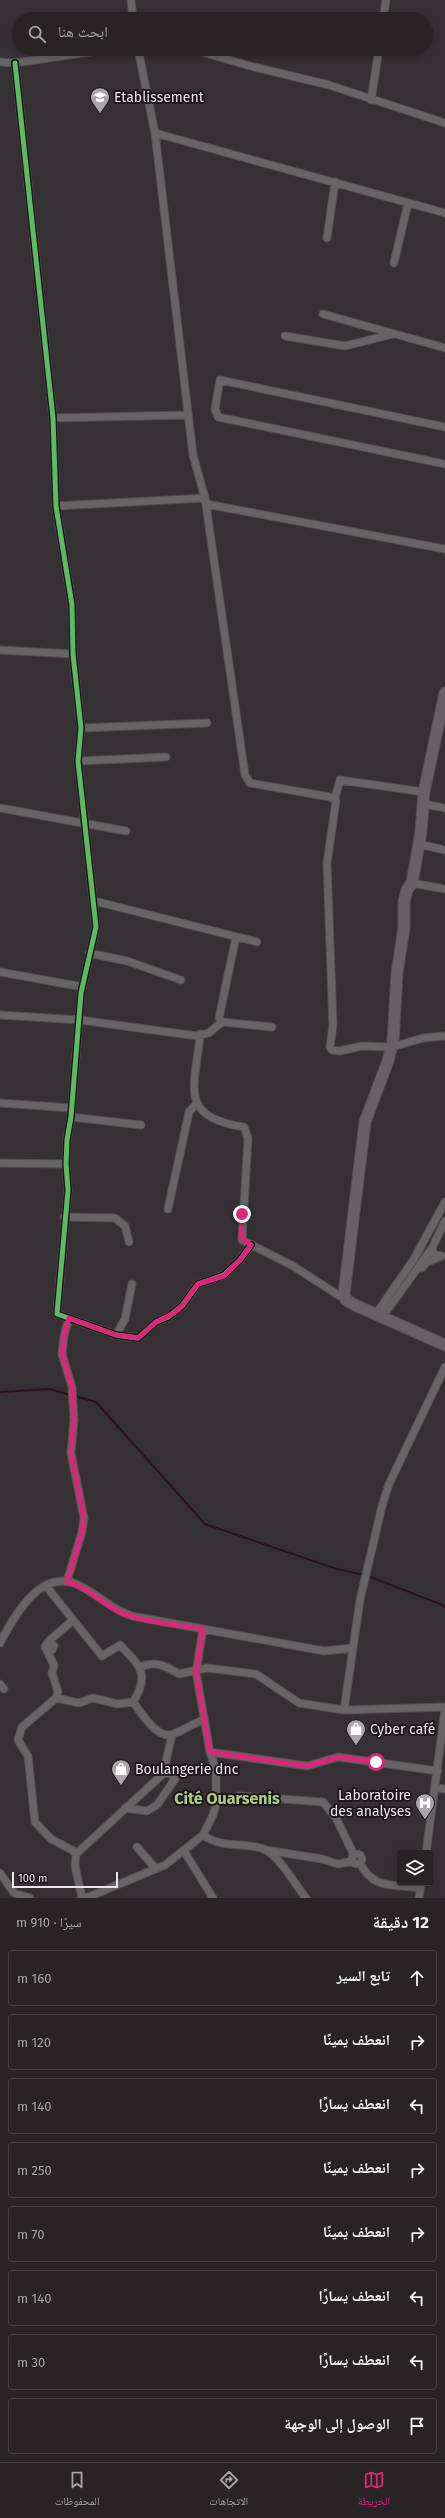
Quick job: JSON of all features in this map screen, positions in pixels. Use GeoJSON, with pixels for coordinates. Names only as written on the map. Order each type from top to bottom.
{"type":"FeatureCollection","features":[{"type":"Feature","properties":{"kind":"street"},"geometry":{"type":"LineString","coordinates":[[131,0],[132,12]]}},
{"type":"Feature","properties":{"kind":"street"},"geometry":{"type":"LineString","coordinates":[[384,12],[386,0]]}},
{"type":"Feature","properties":{"kind":"street"},"geometry":{"type":"LineString","coordinates":[[0,62],[15,62],[59,56]]}},
{"type":"Feature","properties":{"kind":"street"},"geometry":{"type":"LineString","coordinates":[[139,56],[154,133],[193,455],[205,501],[247,781],[335,798]]}},
{"type":"Feature","properties":{"kind":"street"},"geometry":{"type":"LineString","coordinates":[[216,56],[329,85],[445,123]]}},
{"type":"Feature","properties":{"kind":"street"},"geometry":{"type":"LineString","coordinates":[[371,100],[378,56]]}},
{"type":"Feature","properties":{"kind":"street"},"geometry":{"type":"LineString","coordinates":[[15,62],[53,418],[56,506],[72,604],[72,654],[81,728],[78,761],[86,824],[96,928],[89,953],[83,987],[66,1164],[68,1190],[64,1217],[57,1314],[116,1335],[138,1338],[156,1322],[174,1313],[182,1306],[198,1284],[224,1276],[240,1260],[251,1245]]}},
{"type":"Feature","properties":{"kind":"street"},"geometry":{"type":"LineString","coordinates":[[154,133],[445,213]]}},
{"type":"Feature","properties":{"kind":"street"},"geometry":{"type":"LineString","coordinates":[[327,238],[336,182]]}},
{"type":"Feature","properties":{"kind":"street"},"geometry":{"type":"LineString","coordinates":[[394,263],[408,203]]}},
{"type":"Feature","properties":{"kind":"street"},"geometry":{"type":"LineString","coordinates":[[323,314],[445,348]]}},
{"type":"Feature","properties":{"kind":"street"},"geometry":{"type":"LineString","coordinates":[[285,336],[345,346],[393,334]]}},
{"type":"Feature","properties":{"kind":"street"},"geometry":{"type":"LineString","coordinates":[[445,427],[220,380],[215,409],[218,417],[445,464]]}},
{"type":"Feature","properties":{"kind":"street"},"geometry":{"type":"LineString","coordinates":[[53,418],[188,415]]}},
{"type":"Feature","properties":{"kind":"street"},"geometry":{"type":"LineString","coordinates":[[56,506],[205,501],[445,548]]}},
{"type":"Feature","properties":{"kind":"street"},"geometry":{"type":"LineString","coordinates":[[0,650],[72,654]]}},
{"type":"Feature","properties":{"kind":"street"},"geometry":{"type":"LineString","coordinates":[[346,1300],[344,1294],[365,1122],[392,1047],[404,902],[407,890],[412,883],[419,844],[424,798],[445,693]]}},
{"type":"Feature","properties":{"kind":"street"},"geometry":{"type":"LineString","coordinates":[[81,728],[207,723]]}},
{"type":"Feature","properties":{"kind":"street"},"geometry":{"type":"LineString","coordinates":[[78,761],[166,757]]}},
{"type":"Feature","properties":{"kind":"street"},"geometry":{"type":"LineString","coordinates":[[445,808],[424,798],[340,780],[335,798],[336,801],[326,863],[333,1025],[330,1047],[332,1050],[340,1051],[362,1046],[392,1047],[423,1038],[445,1036]]}},
{"type":"Feature","properties":{"kind":"street"},"geometry":{"type":"LineString","coordinates":[[0,808],[126,831]]}},
{"type":"Feature","properties":{"kind":"street"},"geometry":{"type":"LineString","coordinates":[[419,844],[445,850]]}},
{"type":"Feature","properties":{"kind":"street"},"geometry":{"type":"LineString","coordinates":[[412,883],[445,889]]}},
{"type":"Feature","properties":{"kind":"street"},"geometry":{"type":"LineString","coordinates":[[94,901],[257,942]]}},
{"type":"Feature","properties":{"kind":"street"},"geometry":{"type":"LineString","coordinates":[[222,1022],[219,1018],[236,937]]}},
{"type":"Feature","properties":{"kind":"street"},"geometry":{"type":"LineString","coordinates":[[89,953],[127,961],[181,980]]}},
{"type":"Feature","properties":{"kind":"street"},"geometry":{"type":"LineString","coordinates":[[0,972],[83,987]]}},
{"type":"Feature","properties":{"kind":"street"},"geometry":{"type":"LineString","coordinates":[[0,1015],[80,1020],[197,1036],[200,1034],[209,1033],[222,1022],[272,1027]]}},
{"type":"Feature","properties":{"kind":"street"},"geometry":{"type":"LineString","coordinates":[[200,1034],[193,1080],[196,1104],[200,1110],[222,1124],[244,1127],[247,1132],[248,1159],[241,1237],[251,1245],[293,1266],[346,1300],[445,1345]]}},
{"type":"Feature","properties":{"kind":"street"},"geometry":{"type":"LineString","coordinates":[[0,1103],[71,1108]]}},
{"type":"Feature","properties":{"kind":"street"},"geometry":{"type":"LineString","coordinates":[[168,1209],[189,1112],[196,1104]]}},
{"type":"Feature","properties":{"kind":"street"},"geometry":{"type":"LineString","coordinates":[[71,1117],[141,1125]]}},
{"type":"Feature","properties":{"kind":"street"},"geometry":{"type":"LineString","coordinates":[[0,1171],[1,1163],[66,1164]]}},
{"type":"Feature","properties":{"kind":"street"},"geometry":{"type":"LineString","coordinates":[[380,1315],[434,1226],[445,1202]]}},
{"type":"Feature","properties":{"kind":"street"},"geometry":{"type":"LineString","coordinates":[[64,1217],[115,1218],[125,1226],[129,1242]]}},
{"type":"Feature","properties":{"kind":"street"},"geometry":{"type":"LineString","coordinates":[[380,1315],[410,1279],[432,1248],[445,1221]]}},
{"type":"Feature","properties":{"kind":"street"},"geometry":{"type":"LineString","coordinates":[[432,1248],[434,1254],[444,1256]]}},
{"type":"Feature","properties":{"kind":"street"},"geometry":{"type":"LineString","coordinates":[[410,1279],[427,1262],[444,1256]]}},
{"type":"Feature","properties":{"kind":"street"},"geometry":{"type":"LineString","coordinates":[[116,1335],[125,1319],[132,1284]]}},
{"type":"Feature","properties":{"kind":"street"},"geometry":{"type":"LineString","coordinates":[[67,1582],[82,1532],[84,1518],[71,1453],[74,1420],[72,1387],[62,1354],[64,1336],[69,1318]]}},
{"type":"Feature","properties":{"kind":"street"},"geometry":{"type":"LineString","coordinates":[[344,1710],[360,1600],[375,1535],[389,1484],[445,1367]]}},
{"type":"Feature","properties":{"kind":"street"},"geometry":{"type":"LineString","coordinates":[[0,1643],[21,1605],[34,1593],[54,1582],[67,1582],[84,1587],[111,1607],[125,1614],[328,1651],[353,1648]]}},
{"type":"Feature","properties":{"kind":"street"},"geometry":{"type":"LineString","coordinates":[[46,1586],[102,1656],[120,1645],[140,1667],[143,1681],[134,1702]]}},
{"type":"Feature","properties":{"kind":"street"},"geometry":{"type":"LineString","coordinates":[[73,1620],[49,1641],[46,1647],[54,1665],[52,1673],[58,1692],[56,1698],[22,1727],[18,1740],[28,1756],[35,1822],[51,1839],[72,1850],[76,1854]]}},
{"type":"Feature","properties":{"kind":"street"},"geometry":{"type":"LineString","coordinates":[[86,1898],[156,1869],[184,1851],[203,1835],[216,1804],[216,1770],[210,1752],[196,1672],[203,1629]]}},
{"type":"Feature","properties":{"kind":"street"},"geometry":{"type":"LineString","coordinates":[[140,1667],[149,1662],[165,1665],[179,1674],[196,1672],[207,1668],[256,1674],[299,1703],[344,1710],[445,1708],[436,1788],[426,1850]]}},
{"type":"Feature","properties":{"kind":"street"},"geometry":{"type":"LineString","coordinates":[[56,1698],[79,1703],[93,1698],[118,1704],[134,1702]]}},
{"type":"Feature","properties":{"kind":"street"},"geometry":{"type":"LineString","coordinates":[[134,1702],[155,1729],[172,1735],[204,1720]]}},
{"type":"Feature","properties":{"kind":"street"},"geometry":{"type":"LineString","coordinates":[[82,1898],[75,1866],[76,1854],[163,1774],[172,1735]]}},
{"type":"Feature","properties":{"kind":"street"},"geometry":{"type":"LineString","coordinates":[[210,1752],[307,1766],[338,1757],[438,1771]]}},
{"type":"Feature","properties":{"kind":"street"},"geometry":{"type":"LineString","coordinates":[[126,1808],[147,1811],[157,1805],[175,1779],[171,1773],[163,1774]]}},
{"type":"Feature","properties":{"kind":"street"},"geometry":{"type":"LineString","coordinates":[[436,1788],[445,1789]]}},
{"type":"Feature","properties":{"kind":"street"},"geometry":{"type":"LineString","coordinates":[[239,1796],[322,1802],[336,1818],[355,1860],[365,1873],[377,1884],[397,1884]]}},
{"type":"Feature","properties":{"kind":"street"},"geometry":{"type":"LineString","coordinates":[[203,1835],[220,1843],[322,1858],[338,1864],[355,1860]]}},
{"type":"Feature","properties":{"kind":"street"},"geometry":{"type":"LineString","coordinates":[[137,1848],[156,1869]]}},
{"type":"Feature","properties":{"kind":"street"},"geometry":{"type":"LineString","coordinates":[[264,1849],[273,1856],[306,1898]]}},
{"type":"Feature","properties":{"kind":"street"},"geometry":{"type":"LineString","coordinates":[[184,1851],[213,1898]]}},
{"type":"Feature","properties":{"kind":"street"},"geometry":{"type":"LineString","coordinates":[[0,1874],[14,1893],[30,1898]]}},
{"type":"Feature","properties":{"kind":"street"},"geometry":{"type":"LineString","coordinates":[[419,1898],[420,1886]]}},
{"type":"Feature","properties":{"kind":"street"},"geometry":{"type":"LineString","coordinates":[[207,1898],[208,1890]]}},
{"type":"Feature","properties":{"kind":"waterway"},"geometry":{"type":"LineString","coordinates":[[0,1392],[49,1389],[96,1402],[205,1524],[337,1569],[364,1575]]}},
{"type":"Feature","properties":{"kind":"waterway"},"geometry":{"type":"LineString","coordinates":[[368,1576],[445,1606]]}},
{"type":"Feature","properties":{"kind":"cycle path"},"geometry":{"type":"LineString","coordinates":[[15,63],[53,418],[56,506],[72,605],[73,654],[81,728],[78,761],[96,927],[81,993],[71,1117],[67,1140],[66,1164],[68,1190],[57,1314],[116,1335],[138,1338],[156,1322],[168,1317],[182,1306],[198,1284],[224,1275],[240,1260],[251,1245]]}},
{"type":"Feature","properties":{"kind":"place","name":"Etablissement"},"geometry":{"type":"Point","coordinates":[100,114]}},
{"type":"Feature","properties":{"kind":"place","name":"Cyber café"},"geometry":{"type":"Point","coordinates":[356,1746]}},
{"type":"Feature","properties":{"kind":"place","name":"Boulangerie dnc"},"geometry":{"type":"Point","coordinates":[121,1786]}},
{"type":"Feature","properties":{"kind":"place","name":"Laboratoire des analyses"},"geometry":{"type":"Point","coordinates":[425,1820]}},
{"type":"Feature","properties":{"kind":"district","name":"Cité Ouarsenis"},"geometry":{"type":"Point","coordinates":[227,1798]}},
{"type":"Feature","properties":{"kind":"route"},"geometry":{"type":"LineString","coordinates":[[242,1214],[241,1237],[242,1240],[251,1245],[240,1260],[224,1276],[198,1284],[182,1306],[168,1317],[156,1322],[138,1338],[116,1335],[69,1318],[62,1346],[62,1354],[70,1376],[72,1387],[74,1420],[71,1436],[71,1453],[84,1518],[82,1532],[67,1582],[84,1587],[111,1607],[125,1614],[139,1618],[203,1629],[196,1672],[200,1702],[210,1752],[307,1766],[316,1762],[338,1757],[376,1762]]}}]}
